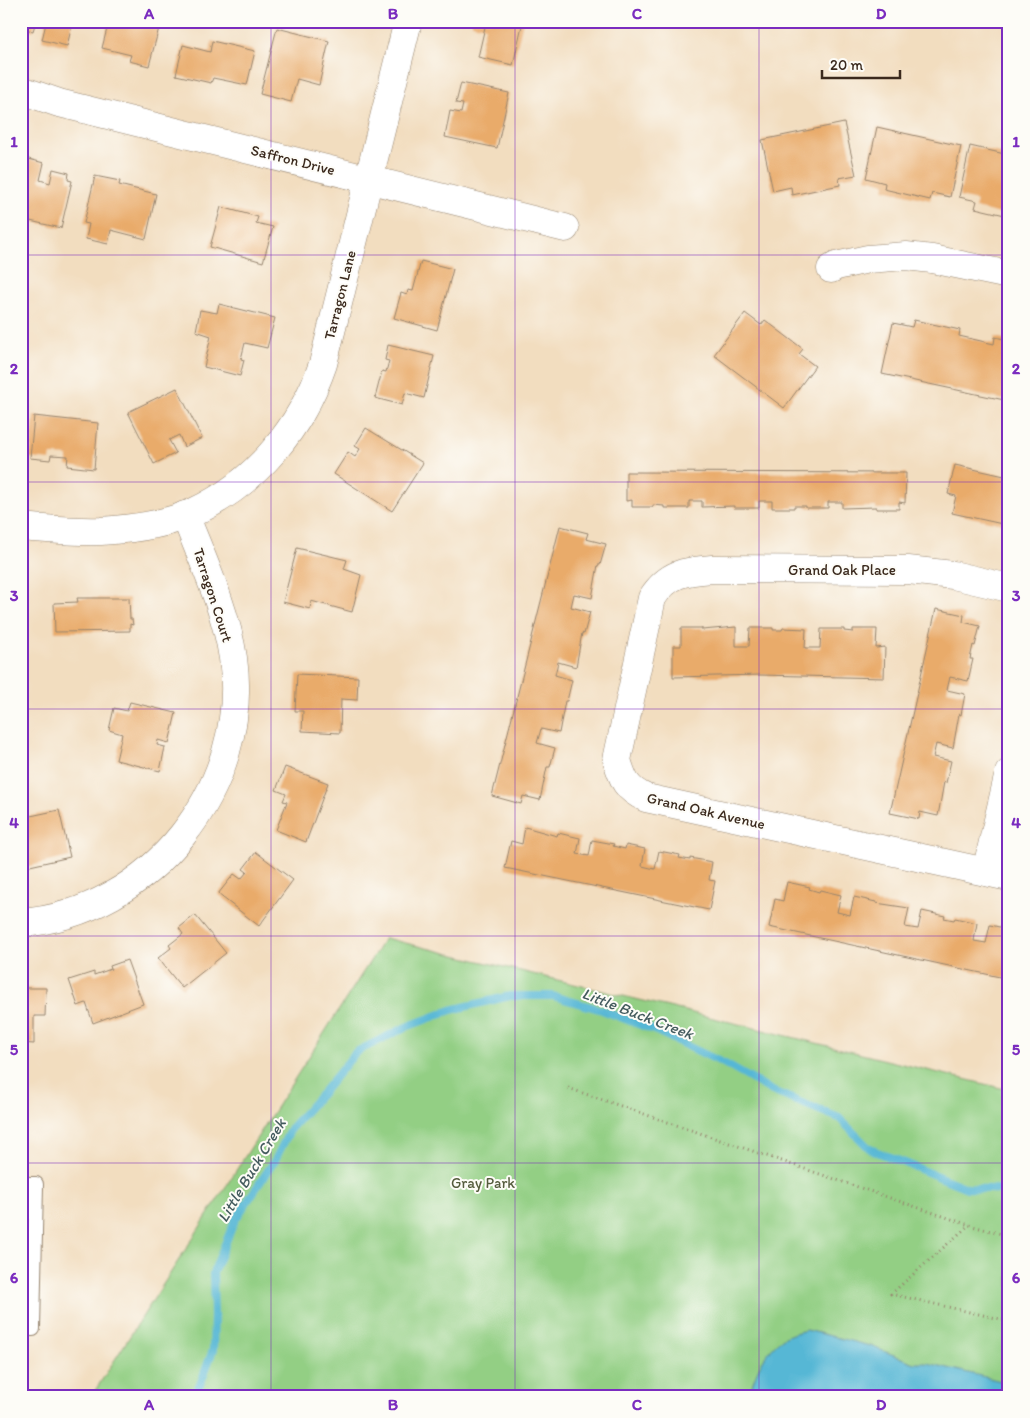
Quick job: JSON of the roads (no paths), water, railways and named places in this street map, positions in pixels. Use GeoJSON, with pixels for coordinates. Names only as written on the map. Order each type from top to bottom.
{"type":"FeatureCollection","features":[{"type":"Feature","properties":{"kind":"street","name":"Tarragon Lane"},"geometry":{"type":"LineString","coordinates":[[21,526],[100,531],[143,526],[186,515],[212,502],[258,468],[283,440],[303,409],[323,364],[408,21]]}},
{"type":"Feature","properties":{"kind":"street","name":"Saffron Drive"},"geometry":{"type":"LineString","coordinates":[[21,90],[59,102],[565,228]]}},
{"type":"Feature","properties":{"kind":"street"},"geometry":{"type":"LineString","coordinates":[[831,269],[868,258],[906,256],[932,259],[1009,275]]}},
{"type":"Feature","properties":{"kind":"street","name":"Tarragon Court"},"geometry":{"type":"LineString","coordinates":[[21,923],[42,922],[76,912],[119,892],[139,879],[166,856],[182,838],[208,798],[218,776],[226,752],[233,718],[235,694],[233,658],[224,618],[186,515]]}},
{"type":"Feature","properties":{"kind":"street","name":"Grand Oak Place"},"geometry":{"type":"LineString","coordinates":[[674,576],[712,569],[908,570],[953,576],[1009,588]]}},
{"type":"Feature","properties":{"kind":"street","name":"Grand Oak Avenue"},"geometry":{"type":"LineString","coordinates":[[674,576],[660,585],[652,598],[618,749],[617,760],[621,774],[626,784],[635,793],[661,802],[998,874]]}},
{"type":"Feature","properties":{"kind":"street"},"geometry":{"type":"LineString","coordinates":[[998,874],[1009,773]]}},
{"type":"Feature","properties":{"kind":"lane"},"geometry":{"type":"LineString","coordinates":[[21,1184],[36,1184],[33,1329],[21,1329]]}},
{"type":"Feature","properties":{"kind":"water"},"geometry":{"type":"Polygon","coordinates":[[[807,1330],[870,1346],[915,1363],[928,1363],[1009,1383],[1009,1397],[749,1397],[759,1367],[773,1347],[788,1336],[807,1330]]]}},
{"type":"Feature","properties":{"kind":"waterway","name":"Little Buck Creek"},"geometry":{"type":"LineString","coordinates":[[193,1397],[213,1350],[213,1273],[235,1220],[275,1160],[291,1128],[356,1052],[406,1027],[451,1010],[510,996],[553,996],[602,1010],[656,1031],[725,1064],[772,1091],[839,1118],[870,1149],[967,1188],[1009,1190]]}},
{"type":"Feature","properties":{"kind":"park label","name":"Gray Park"},"geometry":{"type":"Point","coordinates":[483,1183]}}]}
